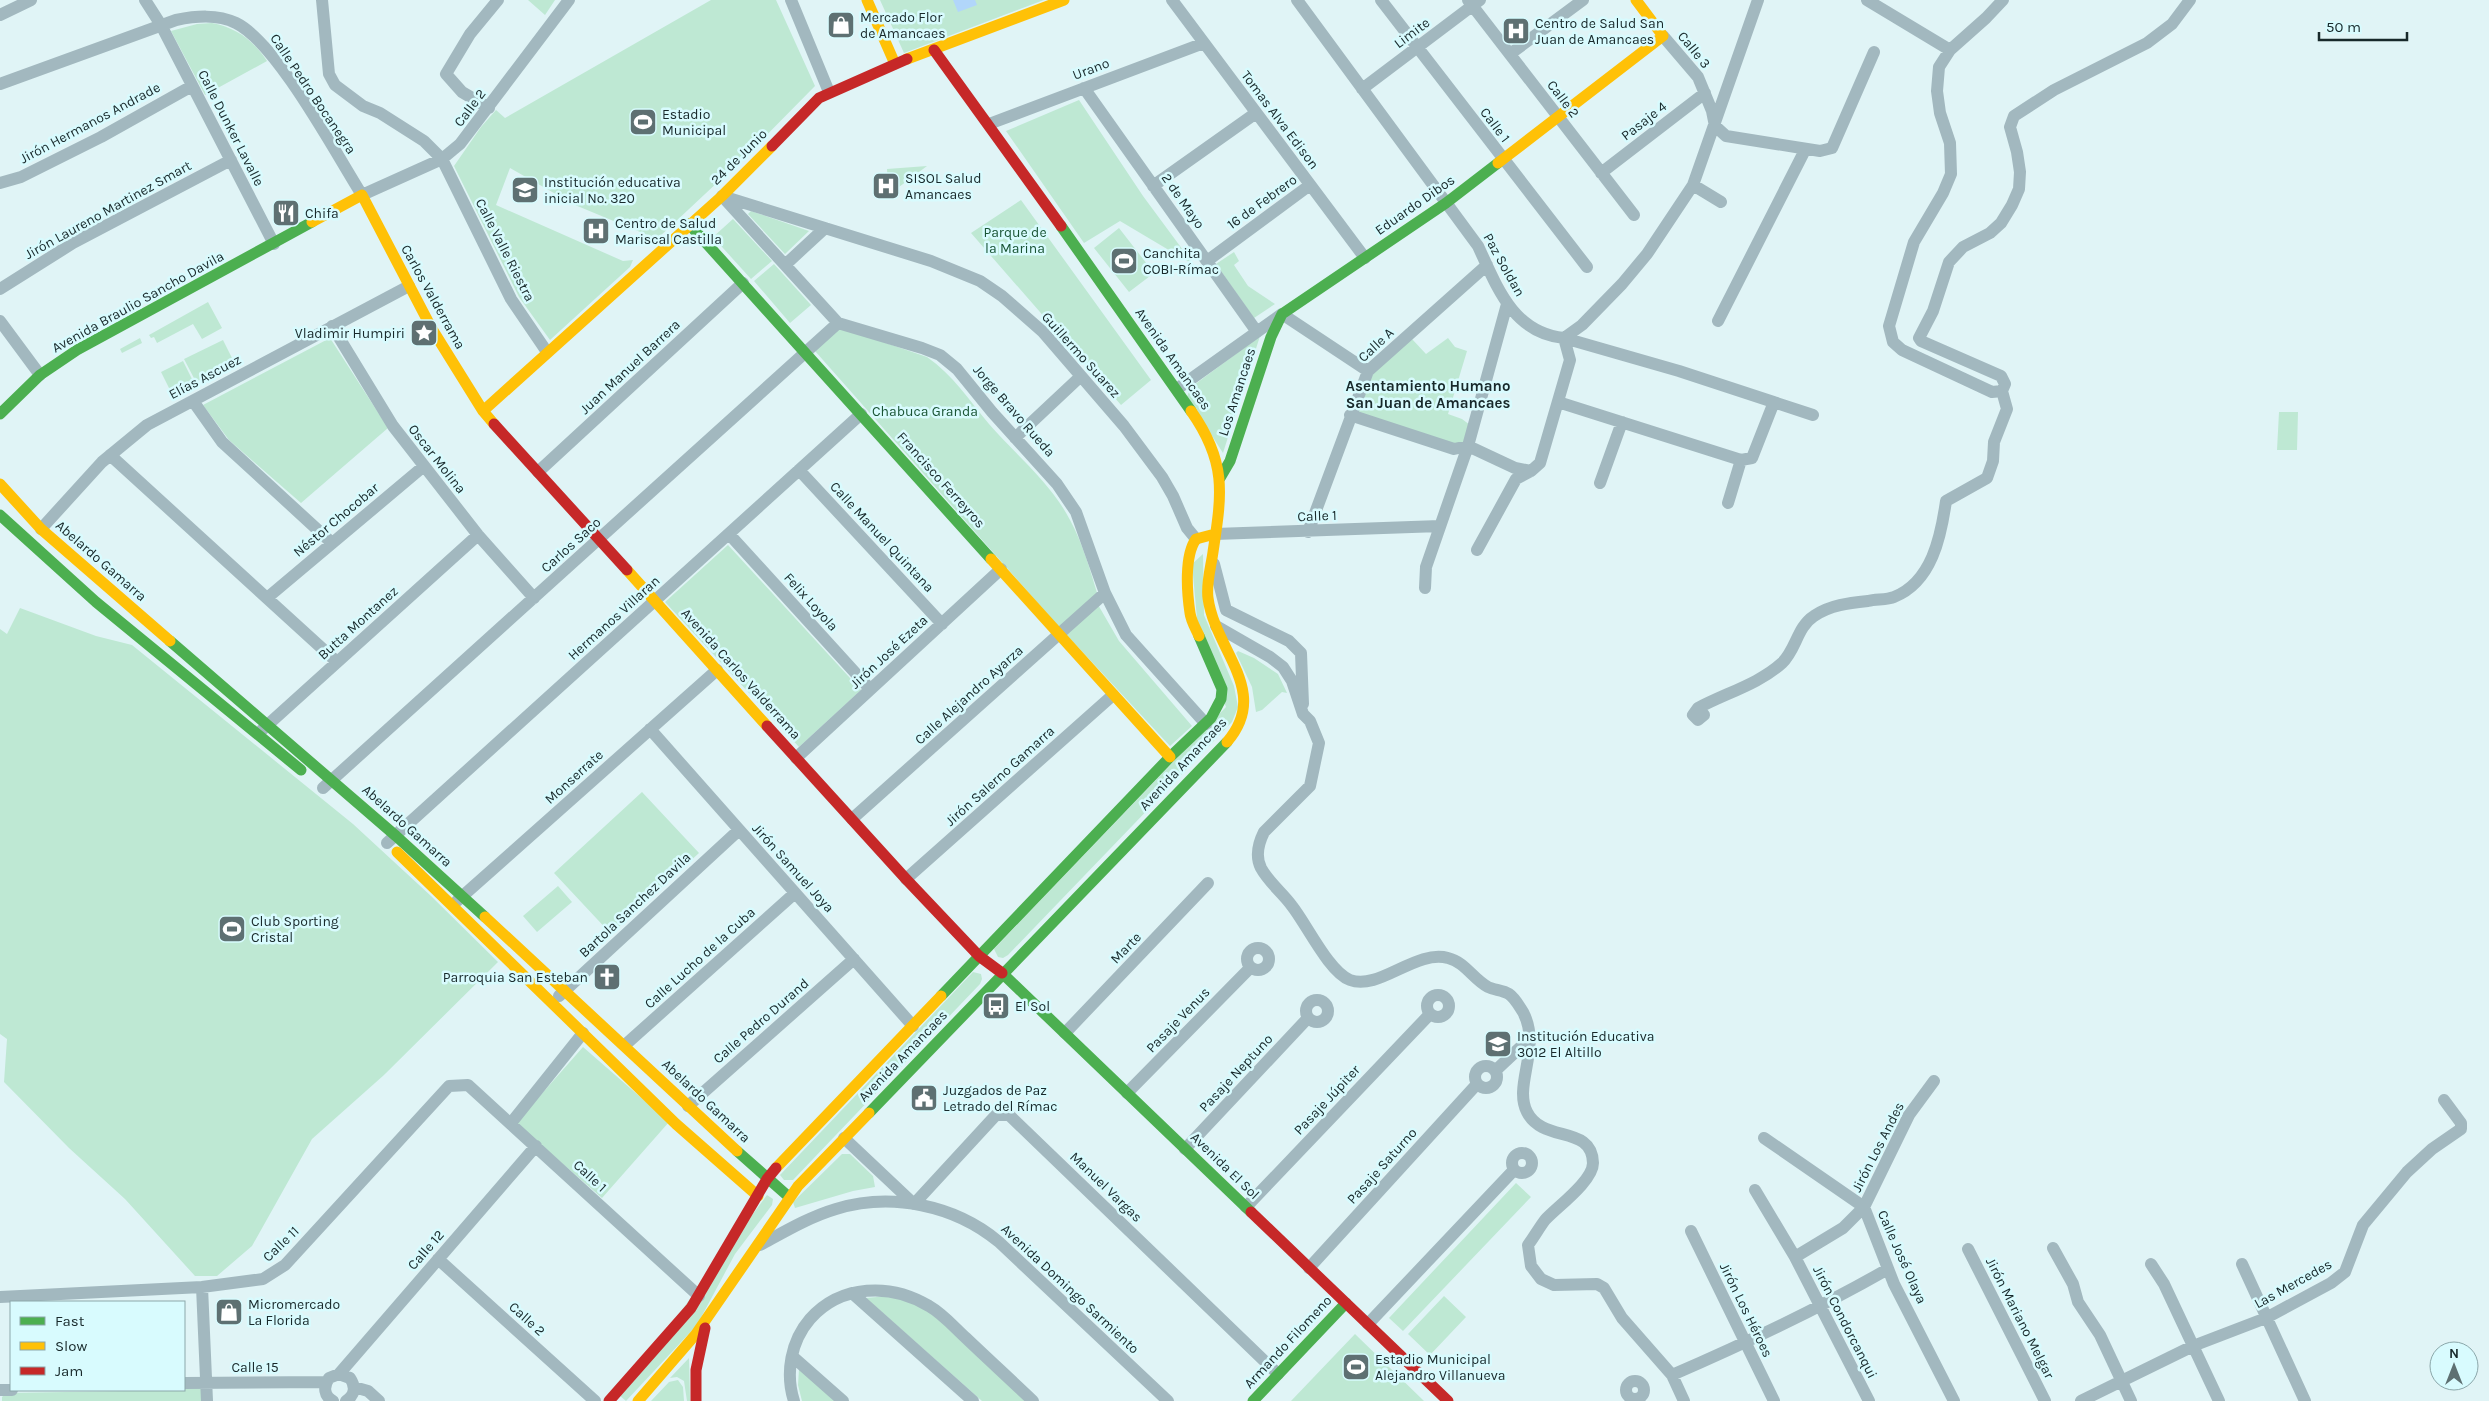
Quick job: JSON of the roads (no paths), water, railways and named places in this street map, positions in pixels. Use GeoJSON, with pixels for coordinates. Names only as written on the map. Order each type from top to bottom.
{"type":"FeatureCollection","features":[{"type":"Feature","properties":{"kind":"street"},"geometry":{"type":"LineString","coordinates":[[0,15],[31,0]]}},
{"type":"Feature","properties":{"kind":"street","name":"Calle Dunker Lavalle"},"geometry":{"type":"LineString","coordinates":[[145,0],[161,25],[274,244]]}},
{"type":"Feature","properties":{"kind":"street","name":"Calle Valle Riestra"},"geometry":{"type":"LineString","coordinates":[[322,0],[329,74],[335,85],[364,106],[380,113],[424,141],[442,159],[511,299],[547,352]]}},
{"type":"Feature","properties":{"kind":"street"},"geometry":{"type":"LineString","coordinates":[[489,108],[462,92],[446,74],[470,34],[498,0]]}},
{"type":"Feature","properties":{"kind":"street","name":"Calle 2"},"geometry":{"type":"LineString","coordinates":[[362,195],[442,159],[460,144],[569,0]]}},
{"type":"Feature","properties":{"kind":"street"},"geometry":{"type":"LineString","coordinates":[[791,0],[829,92]]}},
{"type":"Feature","properties":{"kind":"street"},"geometry":{"type":"LineString","coordinates":[[867,0],[895,64]]}},
{"type":"Feature","properties":{"kind":"street","name":"24 de Junio"},"geometry":{"type":"LineString","coordinates":[[482,411],[722,196],[819,98],[895,64],[1064,0]]}},
{"type":"Feature","properties":{"kind":"street","name":"Tomas Alva Edison"},"geometry":{"type":"LineString","coordinates":[[1172,0],[1365,258]]}},
{"type":"Feature","properties":{"kind":"street","name":"Paz Soldan"},"geometry":{"type":"LineString","coordinates":[[1297,0],[1478,246],[1498,292],[1516,314],[1546,336],[1564,338],[1679,371],[1813,415]]}},
{"type":"Feature","properties":{"kind":"street","name":"Calle 1"},"geometry":{"type":"LineString","coordinates":[[1381,0],[1587,267]]}},
{"type":"Feature","properties":{"kind":"street"},"geometry":{"type":"LineString","coordinates":[[1510,54],[1583,0]]}},
{"type":"Feature","properties":{"kind":"street","name":"Calle 3"},"geometry":{"type":"LineString","coordinates":[[1636,0],[1663,36],[1698,77],[1715,126]]}},
{"type":"Feature","properties":{"kind":"street"},"geometry":{"type":"LineString","coordinates":[[1477,550],[1516,479],[1531,471],[1540,463],[1570,360],[1564,338],[1582,325],[1648,254],[1693,185],[1758,0]]}},
{"type":"Feature","properties":{"kind":"street"},"geometry":{"type":"LineString","coordinates":[[1867,0],[1950,50]]}},
{"type":"Feature","properties":{"kind":"street"},"geometry":{"type":"LineString","coordinates":[[2002,0],[1950,50],[1939,67],[1937,91],[1940,113],[1950,143],[1951,174],[1943,193],[1914,242],[1889,326],[1893,342],[1902,350],[1992,392],[2002,391]]}},
{"type":"Feature","properties":{"kind":"street"},"geometry":{"type":"LineString","coordinates":[[1698,708],[1760,678],[1784,662],[1806,622],[1815,615],[1837,605],[1894,597],[1911,588],[1933,556],[1942,530],[1946,501],[1987,478],[1993,461],[1994,442],[2007,409],[2002,391],[2005,384],[2001,376],[1921,341],[1919,338],[1934,311],[1949,262],[1963,247],[1990,233],[2001,223],[2016,197],[2019,188],[2020,172],[2010,127],[2012,119],[2023,108],[2054,90],[2147,44],[2172,24],[2190,0]]}},
{"type":"Feature","properties":{"kind":"street","name":"Calle 2"},"geometry":{"type":"LineString","coordinates":[[1473,2],[1510,54],[1634,215]]}},
{"type":"Feature","properties":{"kind":"street","name":"Limite"},"geometry":{"type":"LineString","coordinates":[[1362,89],[1418,48],[1473,2]]}},
{"type":"Feature","properties":{"kind":"street","name":"Calle Pedro Bocanegra"},"geometry":{"type":"LineString","coordinates":[[0,84],[161,25],[189,17],[222,18],[248,30],[272,56],[362,195]]}},
{"type":"Feature","properties":{"kind":"street","name":"Eduardo Dibos"},"geometry":{"type":"LineString","coordinates":[[1177,389],[1282,314],[1446,203],[1663,36]]}},
{"type":"Feature","properties":{"kind":"street","name":"Urano"},"geometry":{"type":"LineString","coordinates":[[989,124],[1204,43]]}},
{"type":"Feature","properties":{"kind":"street","name":"Avenida Amancaes"},"geometry":{"type":"LineString","coordinates":[[638,1401],[679,1355],[710,1314],[758,1246],[789,1197],[1194,777],[1238,727],[1244,716],[1245,701],[1241,685],[1216,626],[1208,598],[1215,534],[1221,504],[1220,478],[1214,451],[1206,433],[1177,389],[989,124],[934,50]]}},
{"type":"Feature","properties":{"kind":"street"},"geometry":{"type":"LineString","coordinates":[[1715,126],[1726,136],[1820,152],[1832,148],[1874,52]]}},
{"type":"Feature","properties":{"kind":"street","name":"Jirón Hermanos Andrade"},"geometry":{"type":"LineString","coordinates":[[0,184],[21,177],[100,137],[192,86]]}},
{"type":"Feature","properties":{"kind":"street","name":"2 de Mayo"},"geometry":{"type":"LineString","coordinates":[[1084,88],[1257,332]]}},
{"type":"Feature","properties":{"kind":"street","name":"Pasaje 4"},"geometry":{"type":"LineString","coordinates":[[1601,172],[1704,92]]}},
{"type":"Feature","properties":{"kind":"street"},"geometry":{"type":"LineString","coordinates":[[1153,186],[1256,113]]}},
{"type":"Feature","properties":{"kind":"street"},"geometry":{"type":"LineString","coordinates":[[1718,321],[1805,150]]}},
{"type":"Feature","properties":{"kind":"street","name":"Jirón Laureno Martinez Smart"},"geometry":{"type":"LineString","coordinates":[[0,289],[73,243],[231,160]]}},
{"type":"Feature","properties":{"kind":"street","name":"16 de Febrero"},"geometry":{"type":"LineString","coordinates":[[1206,261],[1310,185]]}},
{"type":"Feature","properties":{"kind":"street"},"geometry":{"type":"LineString","coordinates":[[1693,185],[1720,202]]}},
{"type":"Feature","properties":{"kind":"street","name":"Avenida Braulio Sancho Davila"},"geometry":{"type":"LineString","coordinates":[[0,414],[40,375],[77,350],[362,195]]}},
{"type":"Feature","properties":{"kind":"street","name":"Carlos Valderrama"},"geometry":{"type":"LineString","coordinates":[[362,195],[408,286],[482,411]]}},
{"type":"Feature","properties":{"kind":"street"},"geometry":{"type":"LineString","coordinates":[[722,196],[838,323]]}},
{"type":"Feature","properties":{"kind":"street","name":"Guillermo Suarez"},"geometry":{"type":"LineString","coordinates":[[722,196],[931,261],[980,281],[1002,296],[1043,332],[1124,426],[1162,477],[1174,496],[1187,528],[1196,539]]}},
{"type":"Feature","properties":{"kind":"street","name":"Francisco Ferreyros"},"geometry":{"type":"LineString","coordinates":[[689,224],[1170,757]]}},
{"type":"Feature","properties":{"kind":"street"},"geometry":{"type":"LineString","coordinates":[[785,265],[825,228]]}},
{"type":"Feature","properties":{"kind":"street","name":"Calle A"},"geometry":{"type":"LineString","coordinates":[[1308,532],[1350,415],[1368,371],[1487,265]]}},
{"type":"Feature","properties":{"kind":"street","name":"Juan Manuel Barrera"},"geometry":{"type":"LineString","coordinates":[[538,472],[743,283]]}},
{"type":"Feature","properties":{"kind":"street","name":"Elías Ascuez"},"geometry":{"type":"LineString","coordinates":[[41,529],[110,455],[147,425],[408,286]]}},
{"type":"Feature","properties":{"kind":"street"},"geometry":{"type":"LineString","coordinates":[[1425,588],[1426,566],[1468,446],[1507,304]]}},
{"type":"Feature","properties":{"kind":"street"},"geometry":{"type":"LineString","coordinates":[[1282,314],[1368,371]]}},
{"type":"Feature","properties":{"kind":"street","name":"Los Amancaes"},"geometry":{"type":"LineString","coordinates":[[1220,478],[1230,460],[1271,338],[1282,314]]}},
{"type":"Feature","properties":{"kind":"street"},"geometry":{"type":"LineString","coordinates":[[0,321],[40,375]]}},
{"type":"Feature","properties":{"kind":"street","name":"Carlos Saco"},"geometry":{"type":"LineString","coordinates":[[328,784],[838,323]]}},
{"type":"Feature","properties":{"kind":"street","name":"Jorge Bravo Rueda"},"geometry":{"type":"LineString","coordinates":[[838,323],[940,355],[956,369],[1057,484],[1076,512],[1105,593],[1126,634],[1206,724]]}},
{"type":"Feature","properties":{"kind":"street","name":"Oscar Molina"},"geometry":{"type":"LineString","coordinates":[[332,326],[393,426],[478,535],[534,598]]}},
{"type":"Feature","properties":{"kind":"street"},"geometry":{"type":"LineString","coordinates":[[1016,438],[1081,376]]}},
{"type":"Feature","properties":{"kind":"street"},"geometry":{"type":"LineString","coordinates":[[192,401],[222,442],[332,543]]}},
{"type":"Feature","properties":{"kind":"street"},"geometry":{"type":"LineString","coordinates":[[1558,402],[1741,460],[1752,458],[1774,402]]}},
{"type":"Feature","properties":{"kind":"street","name":"Avenida Carlos Valderrama"},"geometry":{"type":"LineString","coordinates":[[482,411],[906,880],[979,956]]}},
{"type":"Feature","properties":{"kind":"street","name":"Hermanos Villaran"},"geometry":{"type":"LineString","coordinates":[[392,839],[861,414]]}},
{"type":"Feature","properties":{"kind":"street"},"geometry":{"type":"LineString","coordinates":[[1350,415],[1454,449],[1468,446],[1515,468],[1531,471]]}},
{"type":"Feature","properties":{"kind":"street"},"geometry":{"type":"LineString","coordinates":[[1600,483],[1622,422]]}},
{"type":"Feature","properties":{"kind":"street"},"geometry":{"type":"LineString","coordinates":[[110,455],[337,662]]}},
{"type":"Feature","properties":{"kind":"street"},"geometry":{"type":"LineString","coordinates":[[1728,503],[1741,460]]}},
{"type":"Feature","properties":{"kind":"street","name":"Néstor Chocobar"},"geometry":{"type":"LineString","coordinates":[[267,598],[424,466]]}},
{"type":"Feature","properties":{"kind":"street","name":"Calle Manuel Quintana"},"geometry":{"type":"LineString","coordinates":[[800,470],[942,624]]}},
{"type":"Feature","properties":{"kind":"street","name":"Abelardo Gamarra"},"geometry":{"type":"LineString","coordinates":[[0,484],[41,529],[109,587],[263,729],[392,839],[463,896],[767,1179],[789,1197]]}},
{"type":"Feature","properties":{"kind":"street","name":"Abelardo Gamarra"},"geometry":{"type":"LineString","coordinates":[[0,515],[96,602],[263,729]]}},
{"type":"Feature","properties":{"kind":"street","name":"Calle 1"},"geometry":{"type":"LineString","coordinates":[[1196,539],[1215,534],[1440,526]]}},
{"type":"Feature","properties":{"kind":"street","name":"Felix Loyola"},"geometry":{"type":"LineString","coordinates":[[729,534],[870,689]]}},
{"type":"Feature","properties":{"kind":"street","name":"Butta Montanez"},"geometry":{"type":"LineString","coordinates":[[263,729],[478,535]]}},
{"type":"Feature","properties":{"kind":"street","name":"Avenida Amancaes"},"geometry":{"type":"LineString","coordinates":[[609,1401],[668,1336],[699,1296],[767,1179],[1170,757],[1206,724],[1223,699],[1218,679],[1190,615],[1188,560],[1190,548],[1196,539]]}},
{"type":"Feature","properties":{"kind":"street"},"geometry":{"type":"LineString","coordinates":[[1212,556],[1222,603],[1226,610],[1290,641],[1301,653],[1303,661],[1303,714]]}},
{"type":"Feature","properties":{"kind":"street","name":"Jirón José Ezeta"},"geometry":{"type":"LineString","coordinates":[[796,758],[1001,570]]}},
{"type":"Feature","properties":{"kind":"street"},"geometry":{"type":"LineString","coordinates":[[96,602],[109,587]]}},
{"type":"Feature","properties":{"kind":"street","name":"Calle Alejandro Ayarza"},"geometry":{"type":"LineString","coordinates":[[852,819],[1105,593]]}},
{"type":"Feature","properties":{"kind":"street"},"geometry":{"type":"LineString","coordinates":[[1216,626],[1270,657],[1283,667],[1292,681],[1303,714],[1310,721],[1318,743],[1315,768],[1310,786],[1264,832],[1259,842],[1259,860],[1268,878],[1299,914],[1337,970],[1349,980],[1365,981],[1432,957],[1447,957],[1460,963],[1488,987],[1510,995],[1519,1005],[1526,1019],[1531,1047],[1523,1099],[1527,1112],[1537,1126],[1549,1132],[1573,1136],[1588,1147],[1592,1156],[1593,1168],[1588,1178],[1544,1222],[1528,1245],[1531,1266],[1541,1279],[1554,1285],[1597,1284],[1604,1288],[1622,1318],[1672,1375],[1684,1401]]}},
{"type":"Feature","properties":{"kind":"street","name":"Monserrate"},"geometry":{"type":"LineString","coordinates":[[452,906],[717,670]]}},
{"type":"Feature","properties":{"kind":"street","name":"Jirón Salerno Gamarra"},"geometry":{"type":"LineString","coordinates":[[906,880],[1113,695]]}},
{"type":"Feature","properties":{"kind":"street","name":"Jirón Samuel Joya"},"geometry":{"type":"LineString","coordinates":[[650,729],[913,1026]]}},
{"type":"Feature","properties":{"kind":"street","name":"Bartola Sanchez Davila"},"geometry":{"type":"LineString","coordinates":[[551,1002],[739,830]]}},
{"type":"Feature","properties":{"kind":"street","name":"Abelardo Gamarra"},"geometry":{"type":"LineString","coordinates":[[392,839],[452,906],[582,1033],[676,1124],[758,1196]]}},
{"type":"Feature","properties":{"kind":"street","name":"Marte"},"geometry":{"type":"LineString","coordinates":[[1064,1033],[1208,883]]}},
{"type":"Feature","properties":{"kind":"street","name":"Calle Lucho de la Cuba"},"geometry":{"type":"LineString","coordinates":[[625,1045],[795,893]]}},
{"type":"Feature","properties":{"kind":"street","name":"Avenida El Sol"},"geometry":{"type":"LineString","coordinates":[[979,956],[1003,974],[1448,1401]]}},
{"type":"Feature","properties":{"kind":"street","name":"Calle Pedro Durand"},"geometry":{"type":"LineString","coordinates":[[688,1106],[854,959]]}},
{"type":"Feature","properties":{"kind":"street","name":"Pasaje Venus"},"geometry":{"type":"LineString","coordinates":[[1127,1094],[1250,968]]}},
{"type":"Feature","properties":{"kind":"street","name":"Pasaje Júpiter"},"geometry":{"type":"LineString","coordinates":[[1246,1207],[1430,1014]]}},
{"type":"Feature","properties":{"kind":"street","name":"Pasaje Neptuno"},"geometry":{"type":"LineString","coordinates":[[1185,1149],[1308,1018]]}},
{"type":"Feature","properties":{"kind":"street"},"geometry":{"type":"LineString","coordinates":[[511,1123],[582,1033]]}},
{"type":"Feature","properties":{"kind":"street","name":"Pasaje Saturno"},"geometry":{"type":"LineString","coordinates":[[1309,1268],[1476,1084],[1474,1078],[1478,1069],[1487,1066],[1495,1071],[1525,1043],[1529,1033]]}},
{"type":"Feature","properties":{"kind":"street","name":"Jirón Los Andes"},"geometry":{"type":"LineString","coordinates":[[1795,1257],[1843,1228],[1864,1207],[1909,1115],[1934,1081]]}},
{"type":"Feature","properties":{"kind":"street","name":"Calle 1"},"geometry":{"type":"LineString","coordinates":[[458,1084],[468,1085],[699,1296]]}},
{"type":"Feature","properties":{"kind":"street","name":"Calle 11"},"geometry":{"type":"LineString","coordinates":[[0,1297],[202,1287],[263,1279],[285,1265],[449,1086],[458,1084]]}},
{"type":"Feature","properties":{"kind":"street","name":"Las Mercedes"},"geometry":{"type":"LineString","coordinates":[[2081,1401],[2193,1346],[2266,1318],[2331,1283],[2345,1272],[2363,1225],[2407,1172],[2432,1149],[2461,1129],[2461,1123],[2444,1100]]}},
{"type":"Feature","properties":{"kind":"street","name":"Manuel Vargas"},"geometry":{"type":"LineString","coordinates":[[914,1204],[996,1115],[1009,1114],[1278,1374]]}},
{"type":"Feature","properties":{"kind":"street","name":"Avenida Domingo Sarmiento"},"geometry":{"type":"LineString","coordinates":[[844,1138],[914,1204]]}},
{"type":"Feature","properties":{"kind":"street","name":"Calle José Olaya"},"geometry":{"type":"LineString","coordinates":[[1764,1138],[1864,1207],[1888,1269],[1954,1401]]}},
{"type":"Feature","properties":{"kind":"street","name":"Calle 12"},"geometry":{"type":"LineString","coordinates":[[326,1382],[332,1376],[339,1374],[536,1146]]}},
{"type":"Feature","properties":{"kind":"street"},"geometry":{"type":"LineString","coordinates":[[1368,1324],[1513,1171]]}},
{"type":"Feature","properties":{"kind":"street","name":"Jirón Condorcanqui"},"geometry":{"type":"LineString","coordinates":[[1755,1190],[1795,1257],[1869,1401]]}},
{"type":"Feature","properties":{"kind":"street","name":"Avenida Domingo Sarmiento"},"geometry":{"type":"LineString","coordinates":[[758,1246],[805,1221],[836,1209],[872,1203],[914,1204],[953,1214],[987,1232],[1168,1401]]}},
{"type":"Feature","properties":{"kind":"street","name":"Jirón Los Héroes"},"geometry":{"type":"LineString","coordinates":[[1691,1231],[1774,1401]]}},
{"type":"Feature","properties":{"kind":"street"},"geometry":{"type":"LineString","coordinates":[[2053,1248],[2073,1284],[2078,1302],[2100,1335],[2131,1401]]}},
{"type":"Feature","properties":{"kind":"street","name":"Jirón Mariano Melgar"},"geometry":{"type":"LineString","coordinates":[[1968,1249],[2045,1401]]}},
{"type":"Feature","properties":{"kind":"street","name":"Calle 2"},"geometry":{"type":"LineString","coordinates":[[438,1259],[595,1401]]}},
{"type":"Feature","properties":{"kind":"street"},"geometry":{"type":"LineString","coordinates":[[2151,1264],[2164,1284],[2219,1401]]}},
{"type":"Feature","properties":{"kind":"street"},"geometry":{"type":"LineString","coordinates":[[2242,1264],[2305,1401]]}},
{"type":"Feature","properties":{"kind":"street"},"geometry":{"type":"LineString","coordinates":[[1672,1375],[1745,1344],[1821,1307],[1888,1269]]}},
{"type":"Feature","properties":{"kind":"street"},"geometry":{"type":"LineString","coordinates":[[202,1287],[207,1401]]}},
{"type":"Feature","properties":{"kind":"street"},"geometry":{"type":"LineString","coordinates":[[794,1401],[790,1382],[792,1356],[801,1332],[811,1318],[822,1307],[852,1293],[884,1290],[909,1297],[930,1307],[1033,1401]]}},
{"type":"Feature","properties":{"kind":"street"},"geometry":{"type":"LineString","coordinates":[[852,1293],[973,1401]]}},
{"type":"Feature","properties":{"kind":"street","name":"Armando Filomeno"},"geometry":{"type":"LineString","coordinates":[[1253,1401],[1346,1303]]}},
{"type":"Feature","properties":{"kind":"street"},"geometry":{"type":"LineString","coordinates":[[696,1401],[696,1370],[699,1350],[710,1314]]}},
{"type":"Feature","properties":{"kind":"street"},"geometry":{"type":"LineString","coordinates":[[792,1356],[843,1401]]}},
{"type":"Feature","properties":{"kind":"street"},"geometry":{"type":"LineString","coordinates":[[339,1374],[350,1378],[354,1387],[352,1396],[346,1401]]}},
{"type":"Feature","properties":{"kind":"street"},"geometry":{"type":"LineString","coordinates":[[326,1382],[325,1391],[333,1401]]}},
{"type":"Feature","properties":{"kind":"street","name":"Calle 15"},"geometry":{"type":"LineString","coordinates":[[185,1383],[326,1382]]}},
{"type":"Feature","properties":{"kind":"street"},"geometry":{"type":"LineString","coordinates":[[354,1387],[368,1391],[379,1401]]}},
{"type":"Feature","properties":{"kind":"water"},"geometry":{"type":"Polygon","coordinates":[[[953,0],[975,0],[977,5],[958,12],[953,0]]]}},
{"type":"Feature","properties":{"kind":"place","name":"Mercado Flor de Amancaes"},"geometry":{"type":"Point","coordinates":[841,25]}},
{"type":"Feature","properties":{"kind":"place","name":"Centro de Salud San Juan de Amancaes"},"geometry":{"type":"Point","coordinates":[1516,31]}},
{"type":"Feature","properties":{"kind":"place","name":"Estadio Municipal"},"geometry":{"type":"Point","coordinates":[643,122]}},
{"type":"Feature","properties":{"kind":"place","name":"SISOL Salud Amancaes"},"geometry":{"type":"Point","coordinates":[886,186]}},
{"type":"Feature","properties":{"kind":"place","name":"Institución educativa inicial No. 320"},"geometry":{"type":"Point","coordinates":[525,190]}},
{"type":"Feature","properties":{"kind":"place","name":"Chifa"},"geometry":{"type":"Point","coordinates":[286,213]}},
{"type":"Feature","properties":{"kind":"place","name":"Centro de Salud Mariscal Castilla"},"geometry":{"type":"Point","coordinates":[596,231]}},
{"type":"Feature","properties":{"kind":"place","name":"Canchita COBI-Rímac"},"geometry":{"type":"Point","coordinates":[1124,261]}},
{"type":"Feature","properties":{"kind":"place","name":"Vladimir Humpiri"},"geometry":{"type":"Point","coordinates":[424,333]}},
{"type":"Feature","properties":{"kind":"place","name":"Club Sporting Cristal"},"geometry":{"type":"Point","coordinates":[232,929]}},
{"type":"Feature","properties":{"kind":"place","name":"Parroquia San Esteban"},"geometry":{"type":"Point","coordinates":[607,977]}},
{"type":"Feature","properties":{"kind":"place","name":"El Sol"},"geometry":{"type":"Point","coordinates":[996,1006]}},
{"type":"Feature","properties":{"kind":"place","name":"Institución Educativa 3012 El Altillo"},"geometry":{"type":"Point","coordinates":[1498,1044]}},
{"type":"Feature","properties":{"kind":"place","name":"Juzgados de Paz Letrado del Rímac"},"geometry":{"type":"Point","coordinates":[924,1098]}},
{"type":"Feature","properties":{"kind":"place","name":"Micromercado La Florida"},"geometry":{"type":"Point","coordinates":[229,1312]}},
{"type":"Feature","properties":{"kind":"place","name":"Estadio Municipal Alejandro Villanueva"},"geometry":{"type":"Point","coordinates":[1356,1367]}},
{"type":"Feature","properties":{"kind":"district","name":"Asentamiento Humano San Juan de Amancaes"},"geometry":{"type":"Point","coordinates":[1428,394]}},
{"type":"Feature","properties":{"kind":"park label","name":"Parque de la Marina"},"geometry":{"type":"Point","coordinates":[1015,240]}},
{"type":"Feature","properties":{"kind":"park label","name":"Chabuca Granda"},"geometry":{"type":"Point","coordinates":[925,411]}}]}
